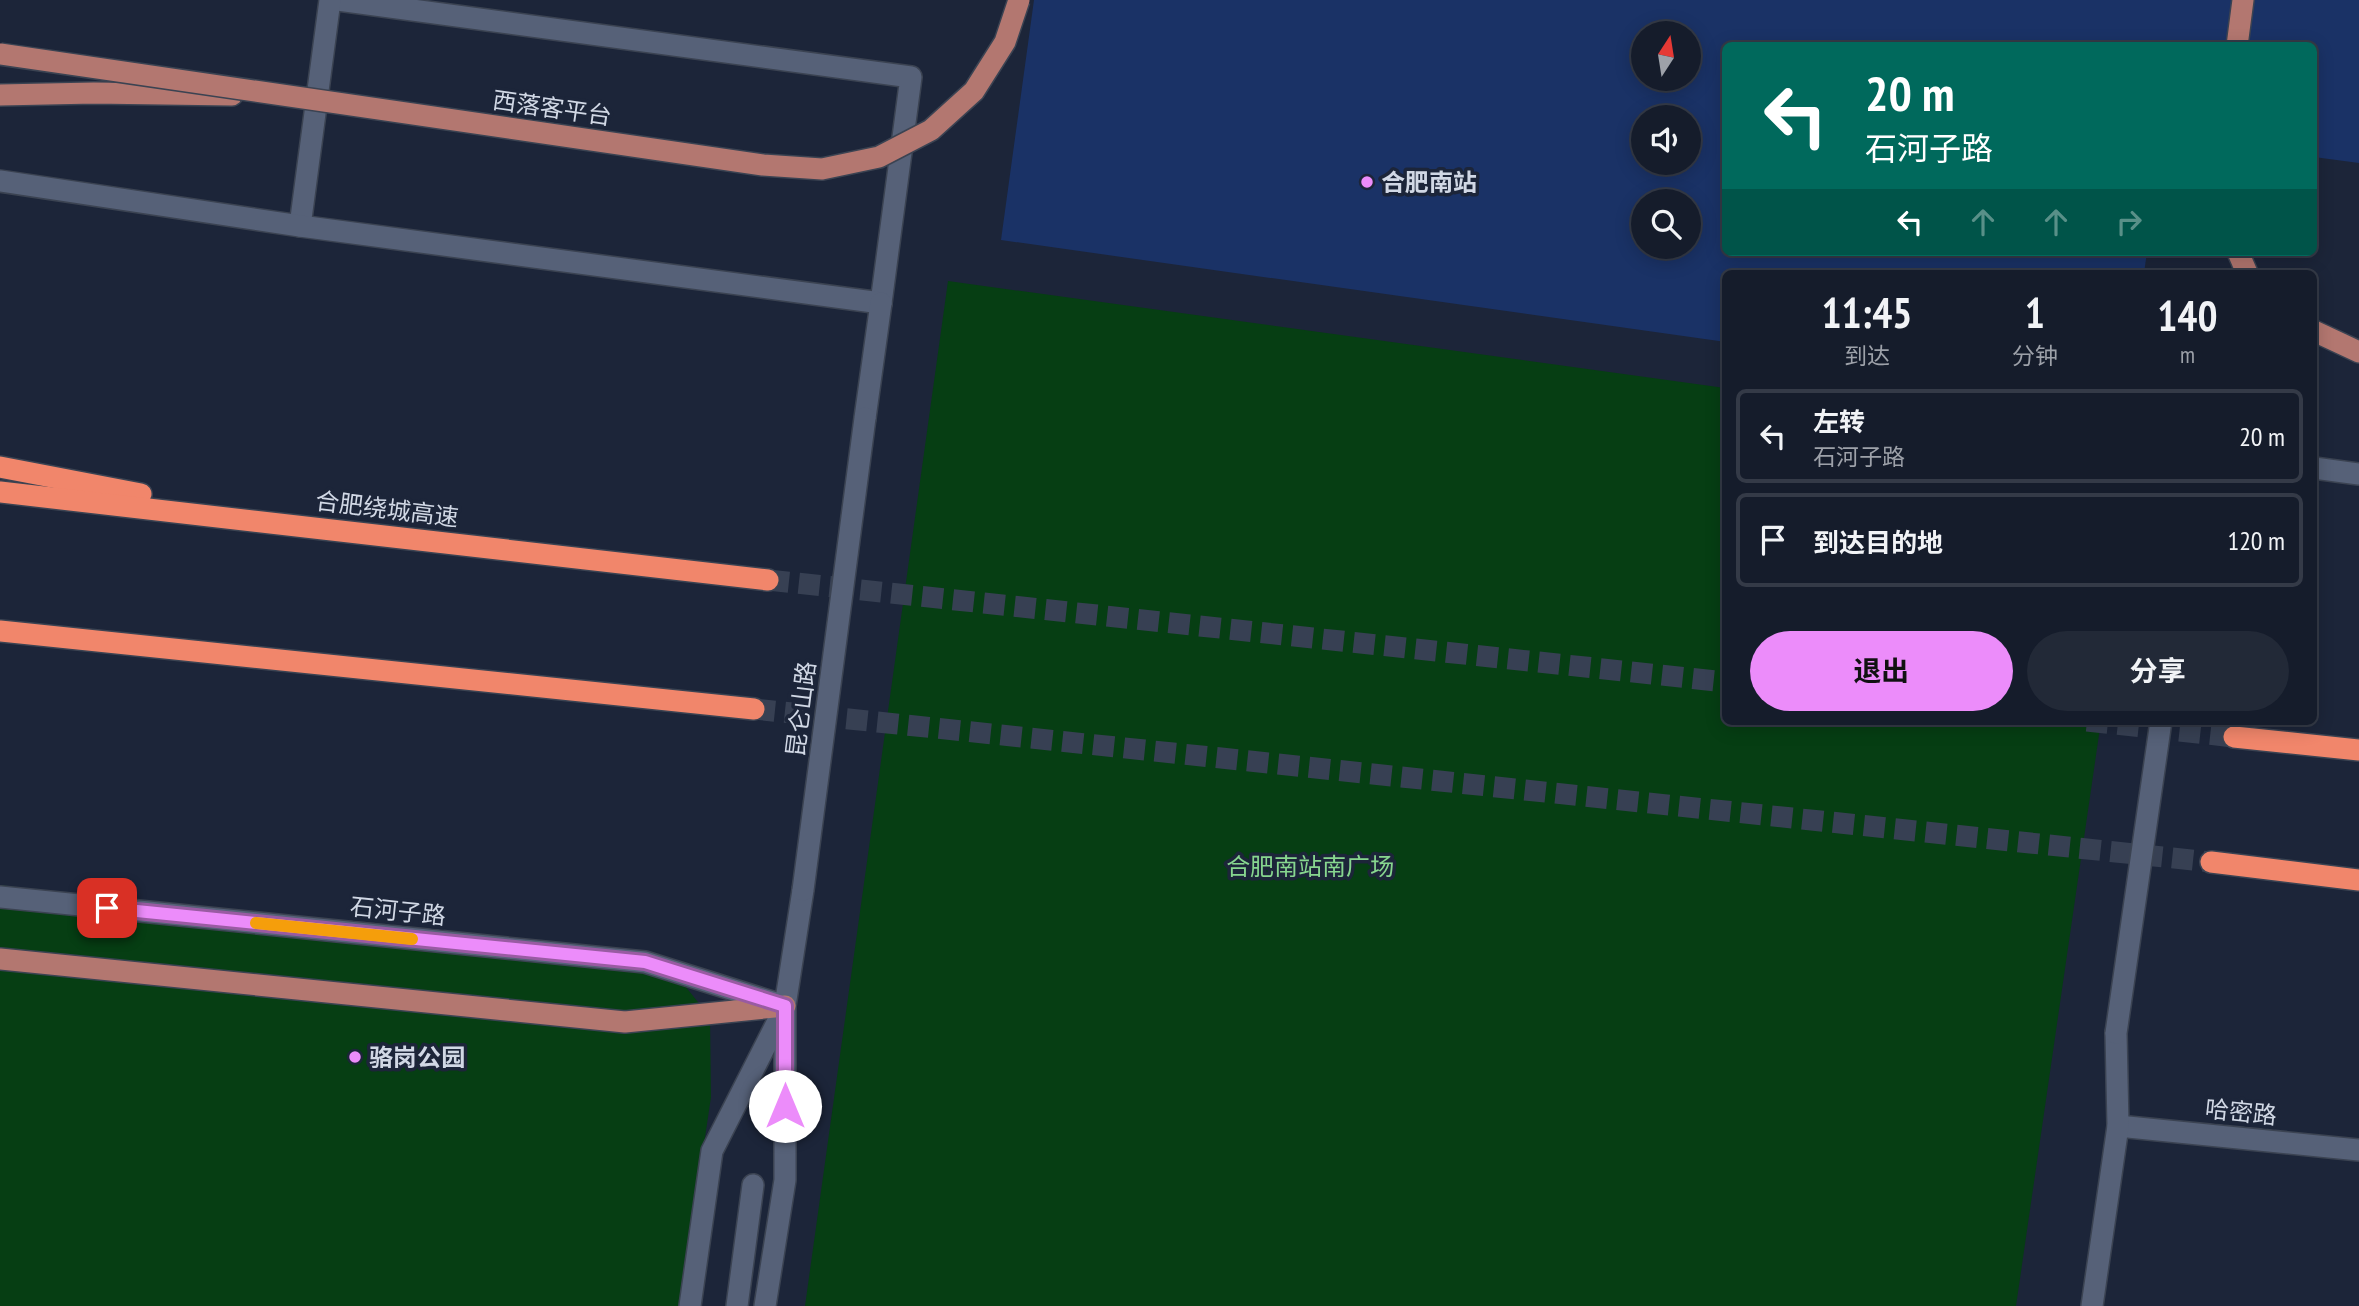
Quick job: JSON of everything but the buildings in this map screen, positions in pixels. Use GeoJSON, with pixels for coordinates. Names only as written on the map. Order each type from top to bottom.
{"type":"FeatureCollection","features":[{"type":"Feature","properties":{"kind":"highway"},"geometry":{"type":"LineString","coordinates":[[0,467],[295,524]]}},
{"type":"Feature","properties":{"kind":"highway","name":"合肥绕城高速"},"geometry":{"type":"LineString","coordinates":[[0,492],[768,580]]}},
{"type":"Feature","properties":{"kind":"highway"},"geometry":{"type":"LineString","coordinates":[[0,631],[754,709]]}},
{"type":"Feature","properties":{"kind":"highway"},"geometry":{"type":"LineString","coordinates":[[2234,737],[2359,750]]}},
{"type":"Feature","properties":{"kind":"highway"},"geometry":{"type":"LineString","coordinates":[[2211,862],[2359,880]]}},
{"type":"Feature","properties":{"kind":"main road","name":"西落客平台"},"geometry":{"type":"LineString","coordinates":[[0,54],[763,165],[822,169],[879,157],[931,130],[974,92],[1005,42],[1019,0]]}},
{"type":"Feature","properties":{"kind":"main road"},"geometry":{"type":"LineString","coordinates":[[2237,42],[2243,0]]}},
{"type":"Feature","properties":{"kind":"main road"},"geometry":{"type":"LineString","coordinates":[[0,96],[106,93],[284,96]]}},
{"type":"Feature","properties":{"kind":"main road"},"geometry":{"type":"LineString","coordinates":[[2317,332],[2359,352]]}},
{"type":"Feature","properties":{"kind":"main road"},"geometry":{"type":"LineString","coordinates":[[0,959],[625,1022],[785,1006]]}},
{"type":"Feature","properties":{"kind":"street"},"geometry":{"type":"LineString","coordinates":[[300,226],[330,0]]}},
{"type":"Feature","properties":{"kind":"street","name":"昆仑山路"},"geometry":{"type":"LineString","coordinates":[[338,0],[911,77],[803,890],[785,1006],[785,1180],[765,1306]]}},
{"type":"Feature","properties":{"kind":"street"},"geometry":{"type":"LineString","coordinates":[[0,181],[300,226],[881,303]]}},
{"type":"Feature","properties":{"kind":"street"},"geometry":{"type":"LineString","coordinates":[[2317,468],[2359,474]]}},
{"type":"Feature","properties":{"kind":"street"},"geometry":{"type":"LineString","coordinates":[[2092,1306],[2118,1126],[2116,1033],[2160,725]]}},
{"type":"Feature","properties":{"kind":"street","name":"石河子路"},"geometry":{"type":"LineString","coordinates":[[0,897],[645,962],[785,1006]]}},
{"type":"Feature","properties":{"kind":"street","name":"昆仑山路"},"geometry":{"type":"LineString","coordinates":[[690,1306],[712,1151],[785,1006]]}},
{"type":"Feature","properties":{"kind":"street","name":"哈密路"},"geometry":{"type":"LineString","coordinates":[[2118,1126],[2359,1150]]}},
{"type":"Feature","properties":{"kind":"street"},"geometry":{"type":"LineString","coordinates":[[737,1306],[753,1185]]}},
{"type":"Feature","properties":{"kind":"green space","name":"合肥南站南广场"},"geometry":{"type":"Polygon","coordinates":[[[948,281],[1722,388],[1722,725],[2100,725],[2016,1306],[805,1306],[948,281]]]}},
{"type":"Feature","properties":{"kind":"green space","name":"骆岗公园"},"geometry":{"type":"Polygon","coordinates":[[[0,885],[580,960],[677,976],[710,1017],[711,1097],[680,1306],[0,1306],[0,885]]]}},
{"type":"Feature","properties":{"kind":"tunnel"},"geometry":{"type":"LineString","coordinates":[[768,580],[1722,682]]}},
{"type":"Feature","properties":{"kind":"tunnel"},"geometry":{"type":"LineString","coordinates":[[754,709],[2211,862]]}},
{"type":"Feature","properties":{"kind":"tunnel"},"geometry":{"type":"LineString","coordinates":[[2124,725],[2234,737]]}},
{"type":"Feature","properties":{"kind":"slow traffic"},"geometry":{"type":"LineString","coordinates":[[256,923],[412,939]]}},
{"type":"Feature","properties":{"kind":"place","name":"合肥南站"},"geometry":{"type":"Point","coordinates":[1367,182]}},
{"type":"Feature","properties":{"kind":"place","name":"骆岗公园"},"geometry":{"type":"Point","coordinates":[355,1057]}},
{"type":"Feature","properties":{"kind":"route"},"geometry":{"type":"LineString","coordinates":[[107,908],[645,962],[785,1006],[785,1106]]}}]}
